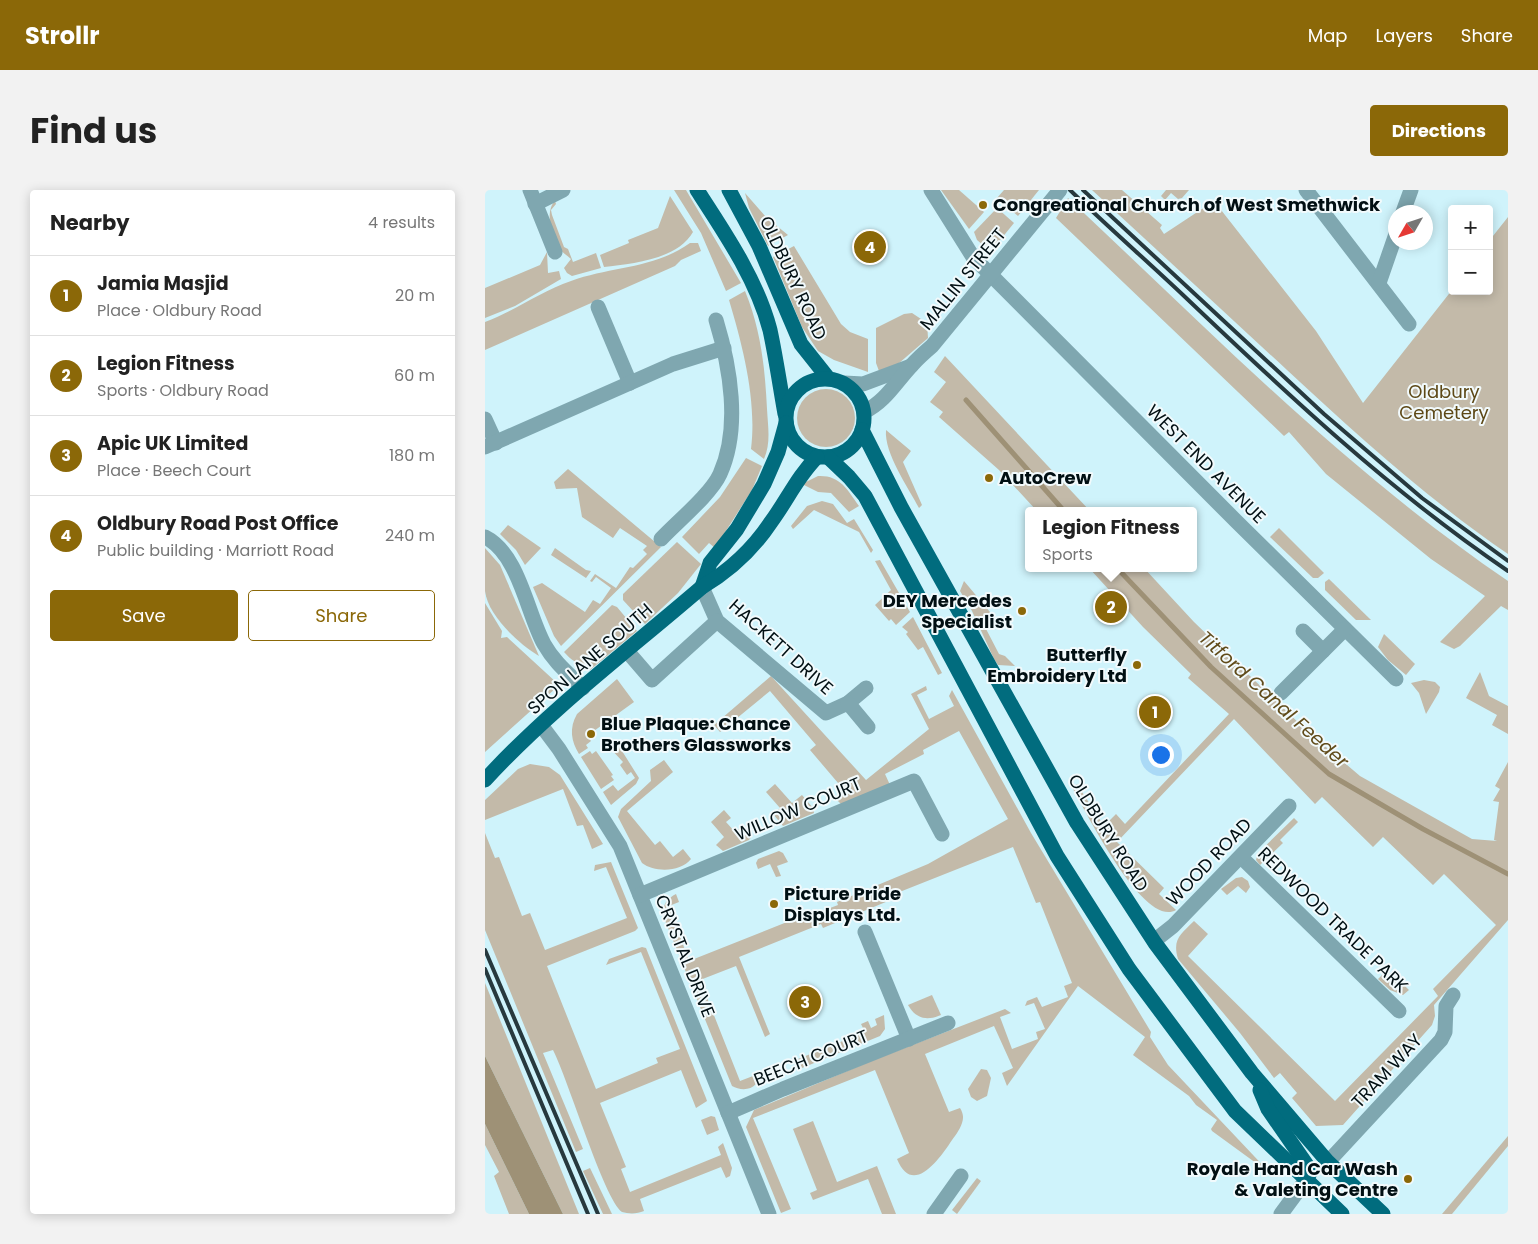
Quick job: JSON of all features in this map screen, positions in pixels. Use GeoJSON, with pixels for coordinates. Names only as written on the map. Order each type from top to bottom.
{"type":"FeatureCollection","features":[{"type":"Feature","properties":{"kind":"main road"},"geometry":{"type":"LineString","coordinates":[[697,190],[756,292],[770,330],[788,433],[798,447],[823,457],[849,477],[865,496],[1057,856],[1129,969],[1235,1111],[1342,1214]]}},
{"type":"Feature","properties":{"kind":"main road","name":"OLDBURY ROAD"},"geometry":{"type":"LineString","coordinates":[[729,190],[759,246],[801,344],[828,378]]}},
{"type":"Feature","properties":{"kind":"main road"},"geometry":{"type":"LineString","coordinates":[[702,587],[709,563],[737,529],[764,484],[778,452],[792,396],[799,388],[815,380],[828,378],[844,383],[855,392],[864,412],[863,430],[850,448],[823,457]]}},
{"type":"Feature","properties":{"kind":"main road","name":"OLDBURY ROAD"},"geometry":{"type":"LineString","coordinates":[[863,430],[901,508],[1077,823],[1154,941],[1252,1073],[1328,1162],[1383,1214]]}},
{"type":"Feature","properties":{"kind":"main road","name":"SPON LANE SOUTH"},"geometry":{"type":"LineString","coordinates":[[485,774],[702,587],[724,574],[747,552],[771,523],[801,473],[823,457]]}},
{"type":"Feature","properties":{"kind":"main road","name":"SPON LANE SOUTH"},"geometry":{"type":"LineString","coordinates":[[485,780],[503,760]]}},
{"type":"Feature","properties":{"kind":"main road"},"geometry":{"type":"LineString","coordinates":[[1252,1073],[1268,1109],[1311,1171],[1306,1180]]}},
{"type":"Feature","properties":{"kind":"street"},"geometry":{"type":"LineString","coordinates":[[555,252],[532,197],[563,190]]}},
{"type":"Feature","properties":{"kind":"street","name":"WEST END AVENUE"},"geometry":{"type":"LineString","coordinates":[[931,190],[967,248],[991,274],[1396,679]]}},
{"type":"Feature","properties":{"kind":"street"},"geometry":{"type":"LineString","coordinates":[[1306,190],[1409,324]]}},
{"type":"Feature","properties":{"kind":"street"},"geometry":{"type":"LineString","coordinates":[[1406,205],[1411,190]]}},
{"type":"Feature","properties":{"kind":"street","name":"MALLIN STREET"},"geometry":{"type":"LineString","coordinates":[[864,412],[877,406],[897,386],[911,366],[941,335],[1055,196]]}},
{"type":"Feature","properties":{"kind":"street"},"geometry":{"type":"LineString","coordinates":[[1379,283],[1390,250]]}},
{"type":"Feature","properties":{"kind":"street"},"geometry":{"type":"LineString","coordinates":[[598,307],[630,383]]}},
{"type":"Feature","properties":{"kind":"street"},"geometry":{"type":"LineString","coordinates":[[661,539],[712,486],[720,474],[731,424],[728,365],[716,320]]}},
{"type":"Feature","properties":{"kind":"street"},"geometry":{"type":"LineString","coordinates":[[485,419],[490,445],[673,364],[724,348]]}},
{"type":"Feature","properties":{"kind":"street","name":"MALLIN STREET"},"geometry":{"type":"LineString","coordinates":[[844,383],[863,384],[911,366]]}},
{"type":"Feature","properties":{"kind":"street"},"geometry":{"type":"LineString","coordinates":[[485,537],[499,547],[509,560],[543,643],[552,658],[583,688]]}},
{"type":"Feature","properties":{"kind":"street","name":"HACKETT DRIVE"},"geometry":{"type":"LineString","coordinates":[[702,587],[717,621],[826,713],[848,703],[866,688]]}},
{"type":"Feature","properties":{"kind":"street"},"geometry":{"type":"LineString","coordinates":[[627,651],[652,680],[717,621]]}},
{"type":"Feature","properties":{"kind":"street"},"geometry":{"type":"LineString","coordinates":[[1281,693],[1345,629]]}},
{"type":"Feature","properties":{"kind":"street"},"geometry":{"type":"LineString","coordinates":[[1303,631],[1323,650]]}},
{"type":"Feature","properties":{"kind":"street","name":"HACKETT DRIVE"},"geometry":{"type":"LineString","coordinates":[[848,703],[868,727]]}},
{"type":"Feature","properties":{"kind":"street","name":"CRYSTAL DRIVE"},"geometry":{"type":"LineString","coordinates":[[541,725],[559,749],[620,846],[769,1214]]}},
{"type":"Feature","properties":{"kind":"street","name":"WILLOW COURT"},"geometry":{"type":"LineString","coordinates":[[640,895],[914,781],[942,834]]}},
{"type":"Feature","properties":{"kind":"street","name":"WOOD ROAD"},"geometry":{"type":"LineString","coordinates":[[1154,941],[1171,928],[1289,806]]}},
{"type":"Feature","properties":{"kind":"street","name":"REDWOOD TRADE PARK"},"geometry":{"type":"LineString","coordinates":[[1241,857],[1399,1011]]}},
{"type":"Feature","properties":{"kind":"street"},"geometry":{"type":"LineString","coordinates":[[865,932],[909,1038]]}},
{"type":"Feature","properties":{"kind":"street","name":"TRAM WAY"},"geometry":{"type":"LineString","coordinates":[[1328,1162],[1441,1040],[1445,1032],[1445,1006],[1453,995]]}},
{"type":"Feature","properties":{"kind":"street","name":"BEECH COURT"},"geometry":{"type":"LineString","coordinates":[[728,1113],[948,1023]]}},
{"type":"Feature","properties":{"kind":"street"},"geometry":{"type":"LineString","coordinates":[[934,1214],[961,1176]]}},
{"type":"Feature","properties":{"kind":"street"},"geometry":{"type":"LineString","coordinates":[[1281,1214],[1306,1180]]}},
{"type":"Feature","properties":{"kind":"green space"},"geometry":{"type":"Polygon","coordinates":[[[674,190],[686,190],[741,283],[726,291],[701,233],[674,190]]]}},
{"type":"Feature","properties":{"kind":"green space"},"geometry":{"type":"Polygon","coordinates":[[[941,190],[959,190],[984,212],[969,229],[941,190]]]}},
{"type":"Feature","properties":{"kind":"green space"},"geometry":{"type":"Polygon","coordinates":[[[1004,190],[1039,190],[1018,216],[997,198],[1004,190]]]}},
{"type":"Feature","properties":{"kind":"green space","name":"Oldbury Cemetery"},"geometry":{"type":"Polygon","coordinates":[[[1092,190],[1122,190],[1162,225],[1160,228],[1164,234],[1214,201],[1316,331],[1363,403],[1448,295],[1493,295],[1493,236],[1508,217],[1508,554],[1450,512],[1367,443],[1092,190]]]}},
{"type":"Feature","properties":{"kind":"green space"},"geometry":{"type":"Polygon","coordinates":[[[1166,190],[1189,190],[1182,198],[1178,199],[1171,193],[1165,200],[1161,196],[1166,190]]]}},
{"type":"Feature","properties":{"kind":"green space"},"geometry":{"type":"Polygon","coordinates":[[[745,193],[766,217],[788,235],[768,246],[749,208],[745,193]]]}},
{"type":"Feature","properties":{"kind":"green space"},"geometry":{"type":"Polygon","coordinates":[[[670,196],[693,232],[686,241],[666,254],[653,259],[604,267],[600,255],[629,243],[628,240],[658,228],[670,196]]]}},
{"type":"Feature","properties":{"kind":"green space"},"geometry":{"type":"Polygon","coordinates":[[[1068,198],[1227,349],[1335,447],[1448,538],[1508,581],[1508,610],[1501,606],[1460,646],[1454,649],[1440,642],[1485,596],[1431,559],[1326,474],[1289,432],[1284,436],[1056,218],[1068,198]]]}},
{"type":"Feature","properties":{"kind":"green space"},"geometry":{"type":"Polygon","coordinates":[[[555,201],[556,204],[551,210],[552,215],[564,247],[568,249],[573,262],[596,253],[601,268],[572,276],[567,273],[564,268],[571,259],[555,243],[550,224],[550,211],[555,201]]]}},
{"type":"Feature","properties":{"kind":"green space"},"geometry":{"type":"Polygon","coordinates":[[[997,208],[1014,223],[997,244],[984,246],[977,240],[974,232],[997,208]]]}},
{"type":"Feature","properties":{"kind":"green space"},"geometry":{"type":"Polygon","coordinates":[[[690,243],[698,243],[701,251],[681,260],[675,266],[485,350],[485,322],[560,285],[586,276],[662,258],[690,243]]]}},
{"type":"Feature","properties":{"kind":"green space"},"geometry":{"type":"Polygon","coordinates":[[[794,246],[841,324],[850,332],[868,339],[868,372],[834,360],[818,351],[802,327],[773,257],[794,246]]]}},
{"type":"Feature","properties":{"kind":"green space"},"geometry":{"type":"Polygon","coordinates":[[[547,252],[548,273],[559,271],[561,279],[515,306],[485,318],[485,288],[540,265],[547,252]]]}},
{"type":"Feature","properties":{"kind":"green space"},"geometry":{"type":"Polygon","coordinates":[[[745,291],[755,320],[763,364],[769,435],[764,459],[751,449],[752,412],[750,393],[744,355],[729,300],[745,291]]]}},
{"type":"Feature","properties":{"kind":"green space"},"geometry":{"type":"Polygon","coordinates":[[[912,313],[927,323],[928,338],[898,364],[879,371],[876,363],[876,328],[904,314],[912,313]]]}},
{"type":"Feature","properties":{"kind":"green space"},"geometry":{"type":"Polygon","coordinates":[[[945,356],[1086,507],[1033,507],[999,470],[939,417],[943,412],[930,402],[946,382],[934,372],[945,356]]]}},
{"type":"Feature","properties":{"kind":"green space"},"geometry":{"type":"Polygon","coordinates":[[[826,389],[842,394],[850,402],[855,418],[850,434],[842,442],[826,447],[810,442],[802,434],[797,418],[802,402],[810,394],[826,389]]]}},
{"type":"Feature","properties":{"kind":"green space"},"geometry":{"type":"Polygon","coordinates":[[[886,430],[911,451],[903,462],[922,505],[919,508],[893,459],[886,439],[886,430]]]}},
{"type":"Feature","properties":{"kind":"green space"},"geometry":{"type":"Polygon","coordinates":[[[746,458],[762,466],[752,490],[715,548],[709,543],[699,554],[682,537],[720,497],[746,458]]]}},
{"type":"Feature","properties":{"kind":"green space"},"geometry":{"type":"Polygon","coordinates":[[[568,469],[661,547],[561,646],[554,636],[533,587],[542,583],[585,612],[593,600],[600,604],[611,588],[596,577],[592,582],[590,581],[595,574],[616,588],[630,567],[633,568],[647,554],[643,550],[647,546],[620,528],[613,538],[582,517],[577,488],[556,489],[554,482],[568,469]]]}},
{"type":"Feature","properties":{"kind":"green space"},"geometry":{"type":"Polygon","coordinates":[[[818,476],[832,478],[842,484],[859,506],[849,512],[831,493],[818,492],[802,484],[818,476]]]}},
{"type":"Feature","properties":{"kind":"green space"},"geometry":{"type":"Polygon","coordinates":[[[822,501],[833,504],[847,523],[854,519],[873,550],[871,553],[859,532],[814,510],[793,529],[791,526],[807,506],[822,501]]]}},
{"type":"Feature","properties":{"kind":"green space"},"geometry":{"type":"Polygon","coordinates":[[[508,525],[541,548],[525,565],[516,550],[500,534],[508,525]]]}},
{"type":"Feature","properties":{"kind":"green space"},"geometry":{"type":"Polygon","coordinates":[[[1279,528],[1324,573],[1318,578],[1313,578],[1270,537],[1279,528]]]}},
{"type":"Feature","properties":{"kind":"green space"},"geometry":{"type":"Polygon","coordinates":[[[677,542],[701,564],[678,593],[645,624],[623,600],[623,594],[677,542]]]}},
{"type":"Feature","properties":{"kind":"green space"},"geometry":{"type":"Polygon","coordinates":[[[485,548],[500,565],[539,656],[514,637],[498,619],[487,600],[485,591],[485,548]]]}},
{"type":"Feature","properties":{"kind":"green space"},"geometry":{"type":"Polygon","coordinates":[[[555,548],[586,570],[591,571],[586,578],[551,555],[555,548]]]}},
{"type":"Feature","properties":{"kind":"green space"},"geometry":{"type":"Polygon","coordinates":[[[880,560],[910,612],[896,625],[891,619],[889,621],[875,605],[891,590],[875,561],[880,560]]]}},
{"type":"Feature","properties":{"kind":"green space"},"geometry":{"type":"Polygon","coordinates":[[[1093,572],[1148,572],[1194,622],[1306,730],[1360,776],[1472,839],[1497,841],[1494,840],[1499,802],[1493,801],[1500,789],[1495,786],[1508,762],[1508,920],[1434,1005],[1435,1016],[1432,1025],[1343,1125],[1316,1126],[1292,1098],[1297,1093],[1280,1073],[1274,1078],[1240,1033],[1178,959],[1176,946],[1182,933],[1194,921],[1208,934],[1188,956],[1335,1101],[1438,996],[1433,989],[1496,925],[1444,874],[1433,885],[1383,837],[1373,847],[1322,797],[1315,804],[1234,719],[1117,842],[1164,888],[1159,894],[1176,910],[1163,911],[1148,902],[1117,865],[1073,789],[1077,784],[1104,826],[1116,814],[1125,824],[1229,714],[1188,678],[1191,674],[1143,627],[1093,572]]]}},
{"type":"Feature","properties":{"kind":"green space"},"geometry":{"type":"Polygon","coordinates":[[[1329,579],[1371,620],[1356,620],[1325,590],[1325,582],[1329,579]]]}},
{"type":"Feature","properties":{"kind":"green space"},"geometry":{"type":"Polygon","coordinates":[[[964,581],[995,618],[985,627],[999,654],[1005,656],[1015,666],[998,665],[994,659],[972,611],[960,591],[964,581]]]}},
{"type":"Feature","properties":{"kind":"green space"},"geometry":{"type":"Polygon","coordinates":[[[485,603],[502,631],[501,638],[507,637],[557,683],[556,688],[485,752],[485,603]]]}},
{"type":"Feature","properties":{"kind":"green space"},"geometry":{"type":"Polygon","coordinates":[[[612,605],[617,607],[637,631],[590,670],[589,665],[575,662],[564,652],[612,605]]]}},
{"type":"Feature","properties":{"kind":"green space"},"geometry":{"type":"Polygon","coordinates":[[[913,617],[942,673],[938,675],[923,647],[918,650],[906,634],[908,632],[902,627],[913,617]]]}},
{"type":"Feature","properties":{"kind":"green space"},"geometry":{"type":"Polygon","coordinates":[[[1384,634],[1415,664],[1406,675],[1388,660],[1378,647],[1384,634]]]}},
{"type":"Feature","properties":{"kind":"green space"},"geometry":{"type":"Polygon","coordinates":[[[1480,672],[1489,696],[1508,706],[1508,734],[1492,725],[1497,715],[1466,698],[1480,672]]]}},
{"type":"Feature","properties":{"kind":"green space"},"geometry":{"type":"Polygon","coordinates":[[[771,676],[866,780],[929,729],[911,694],[926,686],[927,690],[917,695],[929,719],[954,706],[949,696],[952,690],[1031,833],[1151,1032],[1150,1037],[1168,1065],[1271,1174],[1212,1131],[1211,1129],[1217,1120],[1196,1105],[1189,1096],[1133,1055],[1145,1037],[1078,986],[1007,1086],[1002,1073],[1013,1068],[994,1026],[925,1054],[949,1112],[960,1108],[963,1119],[961,1126],[945,1150],[925,1172],[910,1175],[903,1170],[897,1159],[909,1153],[875,1070],[753,1118],[791,1209],[781,1213],[746,1127],[754,1110],[871,1061],[1005,1009],[1011,1013],[1000,1017],[1012,1049],[1038,1039],[1036,1032],[1045,1029],[1034,1003],[1025,1006],[1027,1001],[1037,997],[1042,1007],[1068,997],[1064,986],[1072,983],[1040,902],[1036,903],[1013,847],[892,895],[893,899],[823,928],[821,924],[739,957],[770,1034],[765,1037],[736,966],[700,980],[740,1081],[753,1076],[756,1084],[751,1088],[744,1089],[732,1086],[664,918],[664,907],[669,898],[676,894],[679,902],[669,906],[689,961],[792,920],[793,922],[838,905],[837,902],[928,864],[1008,819],[959,731],[923,750],[924,754],[885,774],[890,785],[841,804],[835,798],[844,790],[810,750],[816,745],[770,691],[720,732],[714,725],[771,676]]]}},
{"type":"Feature","properties":{"kind":"green space"},"geometry":{"type":"Polygon","coordinates":[[[617,679],[634,702],[587,736],[591,741],[586,745],[588,748],[579,754],[572,734],[574,719],[577,714],[617,679]]]}},
{"type":"Feature","properties":{"kind":"green space"},"geometry":{"type":"Polygon","coordinates":[[[1424,680],[1435,682],[1440,687],[1426,714],[1419,693],[1411,683],[1424,680]]]}},
{"type":"Feature","properties":{"kind":"green space"},"geometry":{"type":"Polygon","coordinates":[[[617,743],[639,778],[636,784],[611,805],[603,792],[613,785],[618,791],[635,778],[631,772],[627,775],[620,765],[623,762],[610,748],[617,743]]]}},
{"type":"Feature","properties":{"kind":"green space"},"geometry":{"type":"Polygon","coordinates":[[[590,751],[592,754],[596,751],[613,775],[611,776],[614,780],[601,789],[581,757],[590,751]]]}},
{"type":"Feature","properties":{"kind":"green space"},"geometry":{"type":"Polygon","coordinates":[[[664,760],[673,772],[627,811],[655,845],[660,841],[673,857],[683,849],[691,859],[681,867],[668,870],[661,870],[642,863],[618,817],[621,809],[651,781],[650,770],[664,760]]]}},
{"type":"Feature","properties":{"kind":"green space"},"geometry":{"type":"Polygon","coordinates":[[[530,764],[549,767],[560,775],[603,844],[592,849],[583,825],[577,826],[563,789],[485,820],[485,800],[518,769],[530,764]]]}},
{"type":"Feature","properties":{"kind":"green space"},"geometry":{"type":"Polygon","coordinates":[[[775,784],[792,803],[802,795],[813,808],[814,813],[783,826],[773,814],[780,808],[766,792],[775,784]]]}},
{"type":"Feature","properties":{"kind":"green space"},"geometry":{"type":"Polygon","coordinates":[[[724,810],[731,818],[726,822],[735,832],[744,825],[752,836],[749,840],[723,851],[716,845],[724,837],[711,822],[724,810]]]}},
{"type":"Feature","properties":{"kind":"green space"},"geometry":{"type":"Polygon","coordinates":[[[1294,818],[1298,822],[1280,840],[1283,843],[1260,865],[1256,860],[1258,853],[1294,818]]]}},
{"type":"Feature","properties":{"kind":"green space"},"geometry":{"type":"Polygon","coordinates":[[[485,833],[495,858],[499,857],[522,916],[530,913],[545,950],[627,918],[606,867],[594,871],[595,865],[611,862],[638,928],[635,931],[547,966],[596,1089],[658,1063],[656,1058],[680,1049],[641,952],[606,965],[609,959],[642,947],[646,948],[706,1098],[707,1101],[696,1108],[681,1070],[600,1103],[626,1167],[621,1169],[630,1192],[721,1155],[718,1147],[723,1143],[732,1168],[730,1176],[726,1178],[721,1167],[640,1199],[644,1211],[639,1213],[622,1212],[614,1202],[596,1163],[553,1050],[543,1053],[583,1149],[576,1152],[485,930],[485,833]]]}},
{"type":"Feature","properties":{"kind":"green space"},"geometry":{"type":"Polygon","coordinates":[[[779,851],[783,853],[788,862],[777,866],[781,876],[776,877],[770,864],[758,869],[756,863],[758,859],[779,851]]]}},
{"type":"Feature","properties":{"kind":"green space"},"geometry":{"type":"Polygon","coordinates":[[[1242,877],[1248,881],[1250,887],[1246,893],[1238,886],[1227,895],[1221,889],[1236,878],[1242,877]]]}},
{"type":"Feature","properties":{"kind":"green space"},"geometry":{"type":"Polygon","coordinates":[[[1384,973],[1393,982],[1397,978],[1409,990],[1403,995],[1390,990],[1378,979],[1384,973]]]}},
{"type":"Feature","properties":{"kind":"green space"},"geometry":{"type":"Polygon","coordinates":[[[485,983],[579,1214],[563,1214],[485,1056],[485,983]]]}},
{"type":"Feature","properties":{"kind":"green space"},"geometry":{"type":"Polygon","coordinates":[[[932,995],[941,1015],[922,1018],[911,1010],[908,1005],[932,995]]]}},
{"type":"Feature","properties":{"kind":"green space"},"geometry":{"type":"Polygon","coordinates":[[[884,1015],[885,1029],[880,1036],[802,1068],[798,1059],[865,1032],[861,1024],[868,1021],[871,1028],[877,1025],[875,1019],[884,1015]]]}},
{"type":"Feature","properties":{"kind":"green space"},"geometry":{"type":"Polygon","coordinates":[[[981,1069],[987,1070],[991,1078],[987,1096],[977,1101],[971,1097],[968,1089],[981,1069]]]}},
{"type":"Feature","properties":{"kind":"green space"},"geometry":{"type":"Polygon","coordinates":[[[711,1116],[715,1117],[719,1130],[707,1135],[701,1120],[711,1116]]]}},
{"type":"Feature","properties":{"kind":"green space"},"geometry":{"type":"Polygon","coordinates":[[[813,1121],[837,1182],[877,1166],[896,1214],[882,1214],[868,1179],[813,1200],[810,1193],[817,1190],[793,1129],[813,1121]]]}},
{"type":"Feature","properties":{"kind":"green space"},"geometry":{"type":"Polygon","coordinates":[[[485,1124],[529,1214],[509,1214],[494,1176],[499,1172],[485,1145],[485,1124]]]}},
{"type":"Feature","properties":{"kind":"green space"},"geometry":{"type":"Polygon","coordinates":[[[1508,1136],[1508,1146],[1452,1214],[1442,1214],[1508,1136]]]}},
{"type":"Feature","properties":{"kind":"green space"},"geometry":{"type":"Polygon","coordinates":[[[590,1168],[612,1214],[603,1214],[583,1171],[590,1168]]]}},
{"type":"Feature","properties":{"kind":"green space"},"geometry":{"type":"Polygon","coordinates":[[[977,1178],[981,1181],[957,1214],[952,1210],[977,1178]]]}},
{"type":"Feature","properties":{"kind":"shaded area"},"geometry":{"type":"Polygon","coordinates":[[[485,1056],[563,1214],[529,1214],[485,1124],[485,1056]]]}},
{"type":"Feature","properties":{"kind":"waterway","name":"Titford Canal Feeder"},"geometry":{"type":"LineString","coordinates":[[966,400],[1060,507]]}},
{"type":"Feature","properties":{"kind":"waterway","name":"Titford Canal Feeder"},"geometry":{"type":"LineString","coordinates":[[1121,572],[1211,667],[1329,774],[1423,829],[1508,874]]}},
{"type":"Feature","properties":{"kind":"railway"},"geometry":{"type":"LineString","coordinates":[[1070,190],[1340,440],[1422,508],[1508,571]]}},
{"type":"Feature","properties":{"kind":"railway"},"geometry":{"type":"LineString","coordinates":[[1083,190],[1324,414],[1422,498],[1508,561]]}},
{"type":"Feature","properties":{"kind":"railway"},"geometry":{"type":"LineString","coordinates":[[485,950],[598,1214]]}},
{"type":"Feature","properties":{"kind":"railway"},"geometry":{"type":"LineString","coordinates":[[485,969],[588,1214]]}},
{"type":"Feature","properties":{"kind":"place","name":"Congreational Church of West Smethwick"},"geometry":{"type":"Point","coordinates":[983,205]}},
{"type":"Feature","properties":{"kind":"place","name":"Oldbury Road Post Office"},"geometry":{"type":"Point","coordinates":[870,247]}},
{"type":"Feature","properties":{"kind":"place","name":"AutoCrew"},"geometry":{"type":"Point","coordinates":[989,478]}},
{"type":"Feature","properties":{"kind":"place","name":"Legion Fitness"},"geometry":{"type":"Point","coordinates":[1111,607]}},
{"type":"Feature","properties":{"kind":"place","name":"DEY Mercedes Specialist"},"geometry":{"type":"Point","coordinates":[1022,611]}},
{"type":"Feature","properties":{"kind":"place","name":"Butterfly Embroidery Ltd"},"geometry":{"type":"Point","coordinates":[1137,665]}},
{"type":"Feature","properties":{"kind":"place","name":"Jamia Masjid"},"geometry":{"type":"Point","coordinates":[1155,712]}},
{"type":"Feature","properties":{"kind":"place","name":"Blue Plaque: Chance Brothers Glassworks"},"geometry":{"type":"Point","coordinates":[591,734]}},
{"type":"Feature","properties":{"kind":"place","name":"Picture Pride Displays Ltd."},"geometry":{"type":"Point","coordinates":[774,904]}},
{"type":"Feature","properties":{"kind":"place","name":"Apic UK Limited"},"geometry":{"type":"Point","coordinates":[805,1002]}},
{"type":"Feature","properties":{"kind":"place","name":"Royale Hand Car Wash & Valeting Centre"},"geometry":{"type":"Point","coordinates":[1408,1179]}}]}
